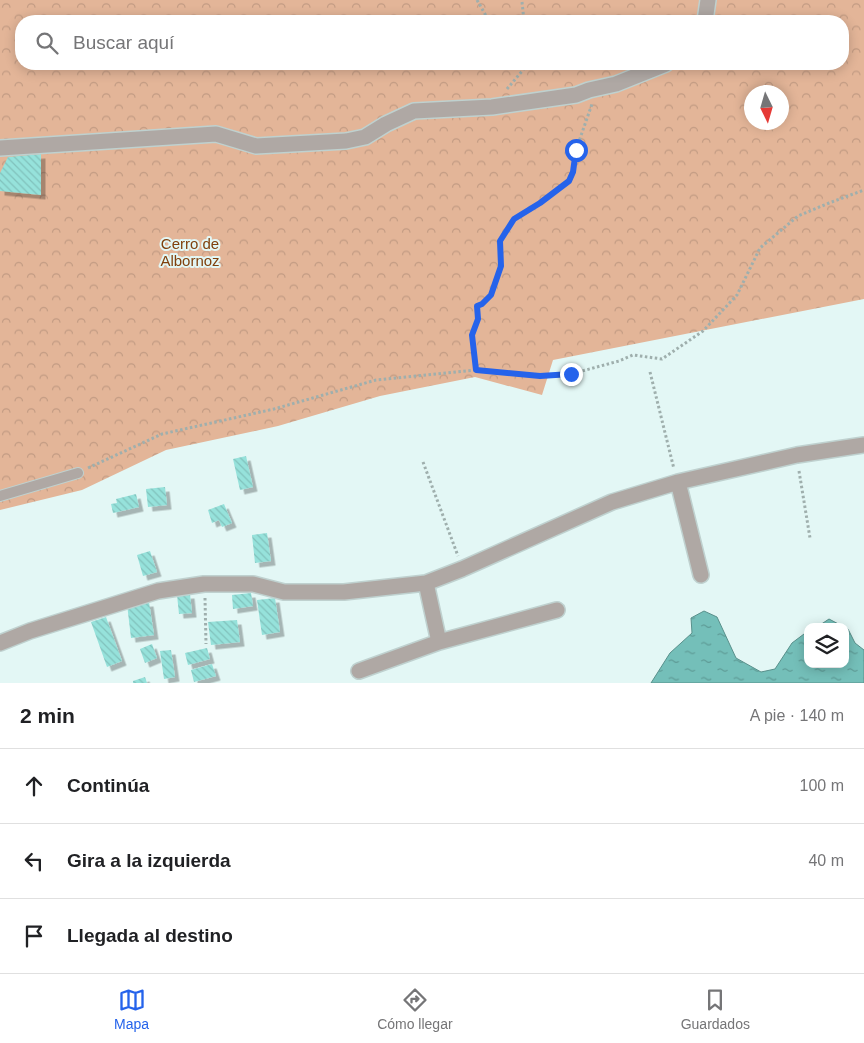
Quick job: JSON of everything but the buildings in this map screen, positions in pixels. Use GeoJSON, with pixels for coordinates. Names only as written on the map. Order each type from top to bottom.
{"type":"FeatureCollection","features":[{"type":"Feature","properties":{"kind":"street"},"geometry":{"type":"LineString","coordinates":[[706,15],[708,0]]}},
{"type":"Feature","properties":{"kind":"street"},"geometry":{"type":"LineString","coordinates":[[0,148],[216,134],[256,146],[346,141],[365,137],[386,124],[414,111],[492,107],[576,95],[588,90],[616,84],[651,70]]}},
{"type":"Feature","properties":{"kind":"street"},"geometry":{"type":"LineString","coordinates":[[0,643],[30,631],[158,591],[204,584],[253,584],[284,592],[344,592],[426,583],[462,569],[612,502],[678,482],[797,455],[864,445]]}},
{"type":"Feature","properties":{"kind":"street"},"geometry":{"type":"LineString","coordinates":[[678,482],[701,575]]}},
{"type":"Feature","properties":{"kind":"street"},"geometry":{"type":"LineString","coordinates":[[426,583],[439,642]]}},
{"type":"Feature","properties":{"kind":"street"},"geometry":{"type":"LineString","coordinates":[[359,671],[439,642],[557,610]]}},
{"type":"Feature","properties":{"kind":"lane"},"geometry":{"type":"LineString","coordinates":[[0,496],[78,473]]}},
{"type":"Feature","properties":{"kind":"path"},"geometry":{"type":"LineString","coordinates":[[477,0],[485,15]]}},
{"type":"Feature","properties":{"kind":"path"},"geometry":{"type":"LineString","coordinates":[[522,2],[523,15]]}},
{"type":"Feature","properties":{"kind":"path"},"geometry":{"type":"LineString","coordinates":[[492,107],[523,70]]}},
{"type":"Feature","properties":{"kind":"path"},"geometry":{"type":"LineString","coordinates":[[476,370],[472,335],[478,319],[477,306],[482,304],[491,295],[501,266],[500,241],[514,219],[540,203],[569,181],[573,172],[576,150],[593,102],[588,90]]}},
{"type":"Feature","properties":{"kind":"path"},"geometry":{"type":"LineString","coordinates":[[78,473],[162,434],[274,409],[376,380],[476,370],[540,376],[571,374],[619,361],[632,355],[662,359],[703,331],[737,295],[760,248],[798,216],[864,190]]}},
{"type":"Feature","properties":{"kind":"path"},"geometry":{"type":"LineString","coordinates":[[650,372],[678,482]]}},
{"type":"Feature","properties":{"kind":"path"},"geometry":{"type":"LineString","coordinates":[[797,455],[810,538]]}},
{"type":"Feature","properties":{"kind":"path"},"geometry":{"type":"LineString","coordinates":[[423,462],[462,569]]}},
{"type":"Feature","properties":{"kind":"path"},"geometry":{"type":"LineString","coordinates":[[204,584],[206,644]]}},
{"type":"Feature","properties":{"kind":"green space","name":"Cerro de Albornoz"},"geometry":{"type":"Polygon","coordinates":[[[0,0],[864,0],[864,299],[553,360],[542,395],[475,377],[380,396],[278,426],[166,450],[82,490],[0,510],[0,0]]]}},
{"type":"Feature","properties":{"kind":"water"},"geometry":{"type":"Polygon","coordinates":[[[704,611],[717,617],[736,658],[761,672],[775,669],[792,643],[804,634],[804,668],[849,668],[849,631],[855,643],[864,650],[864,683],[651,683],[670,653],[692,633],[691,618],[704,611]]]}},
{"type":"Feature","properties":{"kind":"water"},"geometry":{"type":"Polygon","coordinates":[[[829,619],[836,623],[823,623],[829,619]]]}},
{"type":"Feature","properties":{"kind":"route"},"geometry":{"type":"LineString","coordinates":[[571,374],[540,376],[476,370],[472,335],[478,319],[477,306],[482,304],[491,295],[501,266],[500,241],[514,219],[540,203],[569,181],[573,172],[576,150]]}}]}
